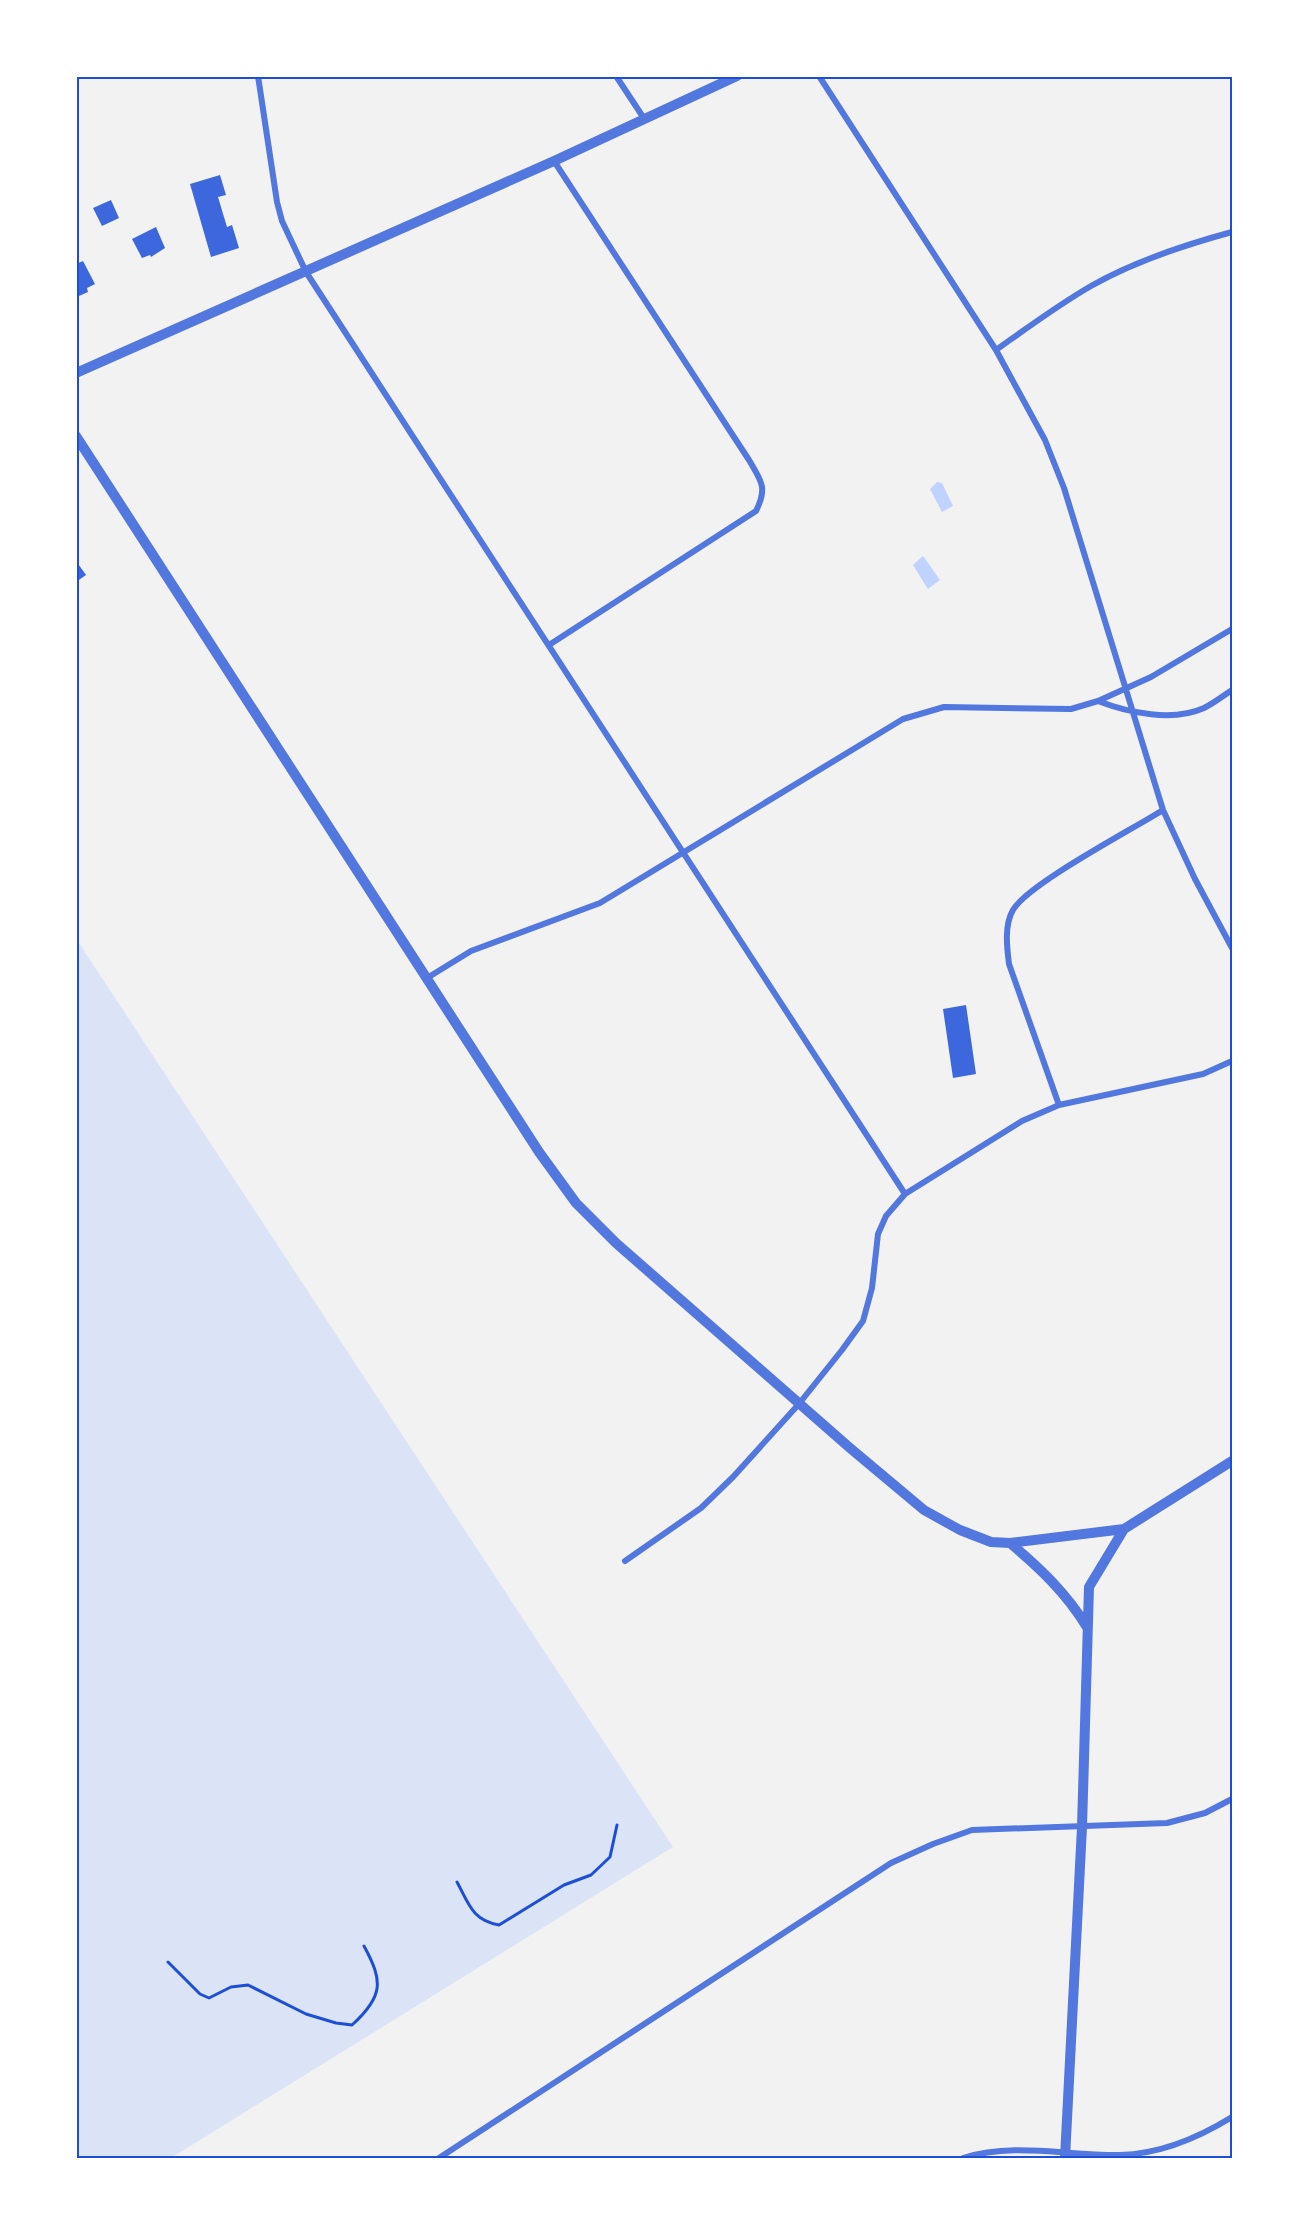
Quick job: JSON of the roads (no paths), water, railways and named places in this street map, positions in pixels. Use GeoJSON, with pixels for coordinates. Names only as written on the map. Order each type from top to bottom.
{"type":"FeatureCollection","features":[{"type":"Feature","properties":{"kind":"street"},"geometry":{"type":"LineString","coordinates":[[258,76],[277,202],[282,221],[306,272],[905,1194]]}},
{"type":"Feature","properties":{"kind":"street"},"geometry":{"type":"LineString","coordinates":[[616,76],[645,121]]}},
{"type":"Feature","properties":{"kind":"street"},"geometry":{"type":"LineString","coordinates":[[76,373],[645,121],[737,76]]}},
{"type":"Feature","properties":{"kind":"street"},"geometry":{"type":"LineString","coordinates":[[819,76],[996,350],[1045,440],[1064,488],[1163,810],[1195,879],[1233,948]]}},
{"type":"Feature","properties":{"kind":"street"},"geometry":{"type":"LineString","coordinates":[[549,645],[756,511],[763,497],[763,483],[555,161]]}},
{"type":"Feature","properties":{"kind":"street"},"geometry":{"type":"LineString","coordinates":[[996,350],[1092,286],[1142,262],[1192,243],[1233,232]]}},
{"type":"Feature","properties":{"kind":"street"},"geometry":{"type":"LineString","coordinates":[[76,436],[539,1152],[576,1203],[616,1243],[798,1405],[924,1510],[960,1530],[991,1542],[1010,1544],[1124,1529],[1233,1461]]}},
{"type":"Feature","properties":{"kind":"street"},"geometry":{"type":"LineString","coordinates":[[427,978],[471,951],[600,903],[903,719],[944,707],[1071,709],[1098,701],[1173,666],[1233,629]]}},
{"type":"Feature","properties":{"kind":"street"},"geometry":{"type":"LineString","coordinates":[[1098,701],[1131,711],[1183,713],[1203,708],[1233,690]]}},
{"type":"Feature","properties":{"kind":"street"},"geometry":{"type":"LineString","coordinates":[[1059,1105],[1009,964],[1006,940],[1012,910],[1034,889],[1163,810]]}},
{"type":"Feature","properties":{"kind":"street"},"geometry":{"type":"LineString","coordinates":[[625,1561],[701,1508],[733,1478],[798,1405],[863,1321],[872,1288],[878,1234],[886,1216],[905,1194],[1022,1120],[1059,1105],[1203,1074],[1233,1061]]}},
{"type":"Feature","properties":{"kind":"street"},"geometry":{"type":"LineString","coordinates":[[1065,2155],[1082,1827],[1089,1587],[1124,1529]]}},
{"type":"Feature","properties":{"kind":"street"},"geometry":{"type":"LineString","coordinates":[[1010,1544],[1040,1568],[1070,1599],[1087,1628]]}},
{"type":"Feature","properties":{"kind":"street"},"geometry":{"type":"LineString","coordinates":[[439,2158],[891,1863],[933,1844],[972,1830],[1167,1823],[1205,1813],[1233,1799]]}},
{"type":"Feature","properties":{"kind":"street"},"geometry":{"type":"LineString","coordinates":[[963,2158],[1006,2152],[1119,2155],[1146,2152],[1191,2140],[1233,2117]]}},
{"type":"Feature","properties":{"kind":"water"},"geometry":{"type":"Polygon","coordinates":[[[937,482],[942,483],[953,506],[942,512],[930,489],[937,482]]]}},
{"type":"Feature","properties":{"kind":"water"},"geometry":{"type":"Polygon","coordinates":[[[923,556],[940,580],[928,589],[913,565],[923,556]]]}}]}
